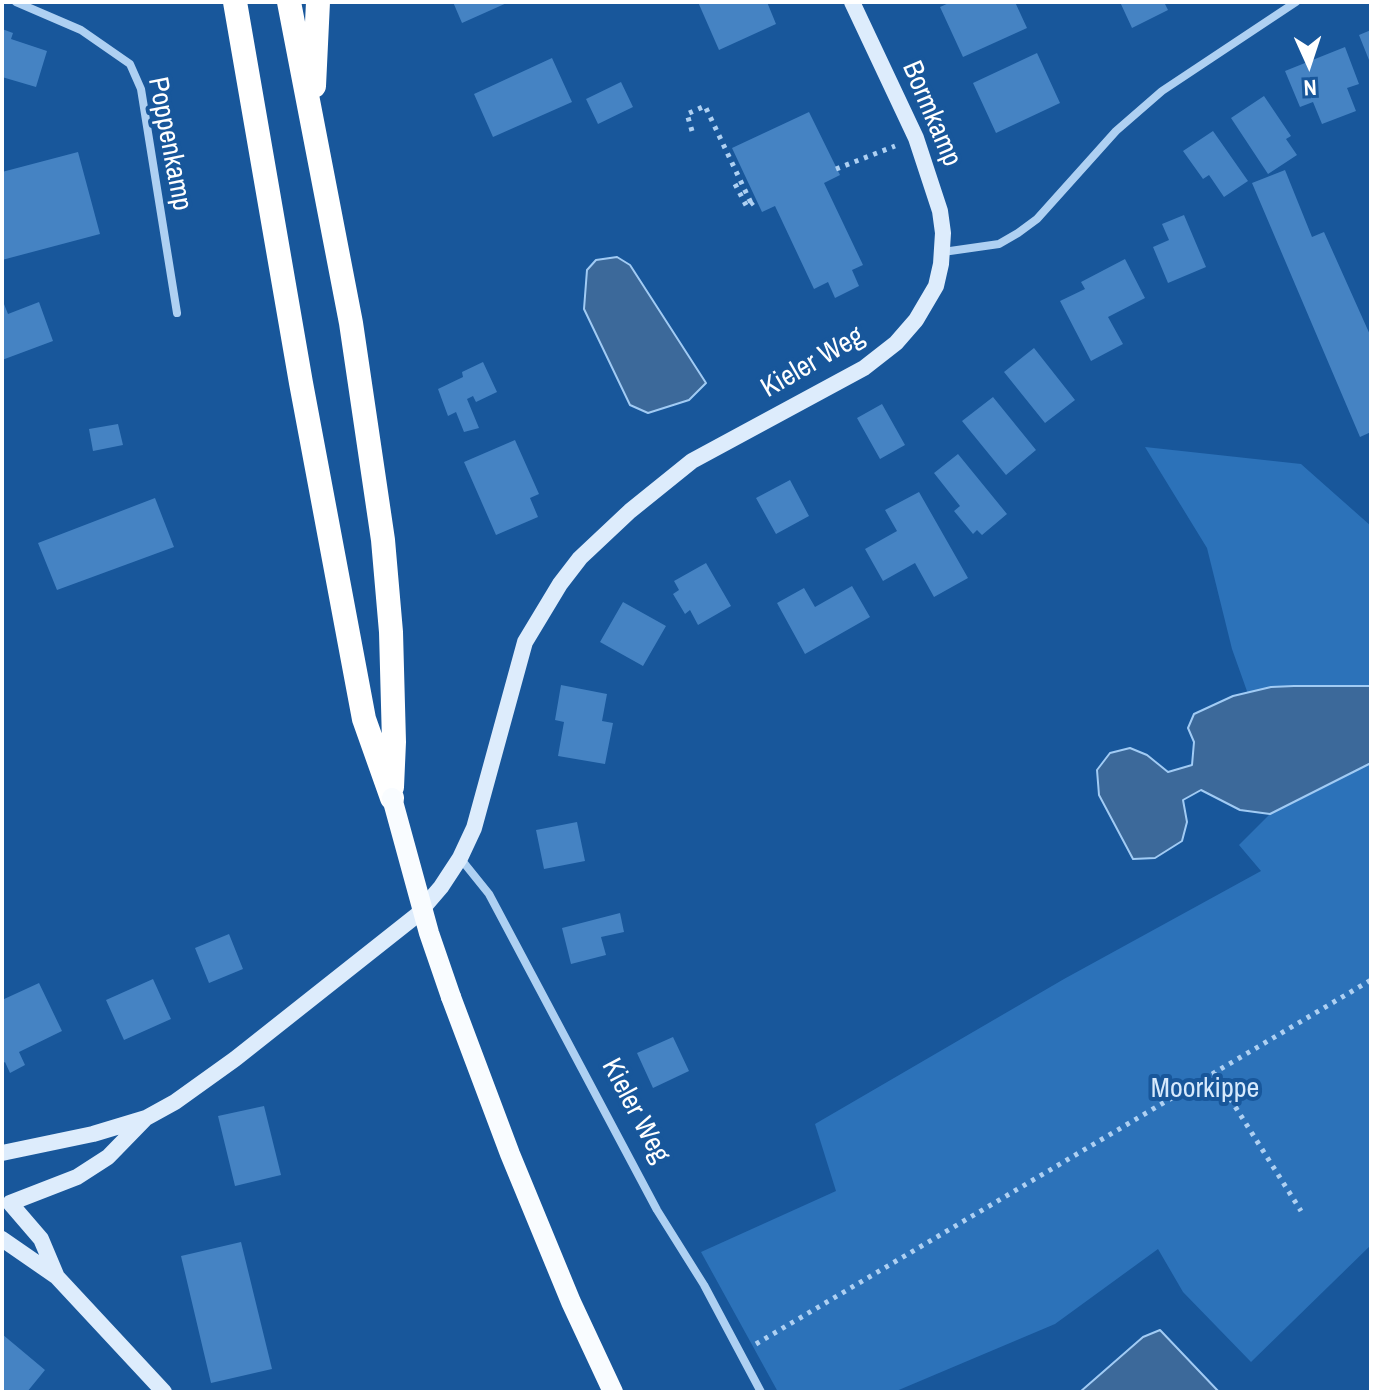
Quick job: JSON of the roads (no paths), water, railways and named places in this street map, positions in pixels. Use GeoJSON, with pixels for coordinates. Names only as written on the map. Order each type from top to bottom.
{"type":"FeatureCollection","features":[{"type":"Feature","properties":{"kind":"highway"},"geometry":{"type":"LineString","coordinates":[[235,2],[301,383],[364,719],[392,798]]}},
{"type":"Feature","properties":{"kind":"highway"},"geometry":{"type":"LineString","coordinates":[[289,2],[351,323],[383,540],[391,632],[392,798]]}},
{"type":"Feature","properties":{"kind":"highway"},"geometry":{"type":"LineString","coordinates":[[312,125],[318,2]]}},
{"type":"Feature","properties":{"kind":"main road"},"geometry":{"type":"LineString","coordinates":[[392,798],[425,919],[451,997],[516,1169],[613,1392]]}},
{"type":"Feature","properties":{"kind":"street","name":"Poppenkamp"},"geometry":{"type":"LineString","coordinates":[[16,2],[81,30],[130,64],[141,89],[177,313]]}},
{"type":"Feature","properties":{"kind":"street","name":"Bormkamp"},"geometry":{"type":"LineString","coordinates":[[852,2],[916,138],[940,211],[943,252]]}},
{"type":"Feature","properties":{"kind":"street"},"geometry":{"type":"LineString","coordinates":[[943,252],[999,244],[1018,233],[1037,219],[1116,131],[1162,91],[1296,2]]}},
{"type":"Feature","properties":{"kind":"street","name":"Kieler Weg"},"geometry":{"type":"LineString","coordinates":[[2,1153],[93,1134],[146,1118],[175,1102],[235,1059],[417,915],[460,858],[484,798],[525,642],[566,575],[630,511],[692,461],[864,368],[896,343],[916,320],[936,286],[943,252]]}},
{"type":"Feature","properties":{"kind":"street","name":"Kieler Weg"},"geometry":{"type":"LineString","coordinates":[[460,858],[489,894],[657,1210],[704,1285],[761,1392]]}},
{"type":"Feature","properties":{"kind":"street","name":"Kieler Weg"},"geometry":{"type":"LineString","coordinates":[[5,1201],[77,1177],[108,1157],[146,1118]]}},
{"type":"Feature","properties":{"kind":"street"},"geometry":{"type":"LineString","coordinates":[[5,1201],[41,1239],[57,1277]]}},
{"type":"Feature","properties":{"kind":"street"},"geometry":{"type":"LineString","coordinates":[[2,1239],[57,1277],[164,1392]]}},
{"type":"Feature","properties":{"kind":"park label","name":"Moorkippe"},"geometry":{"type":"Point","coordinates":[1205,1089]}}]}
